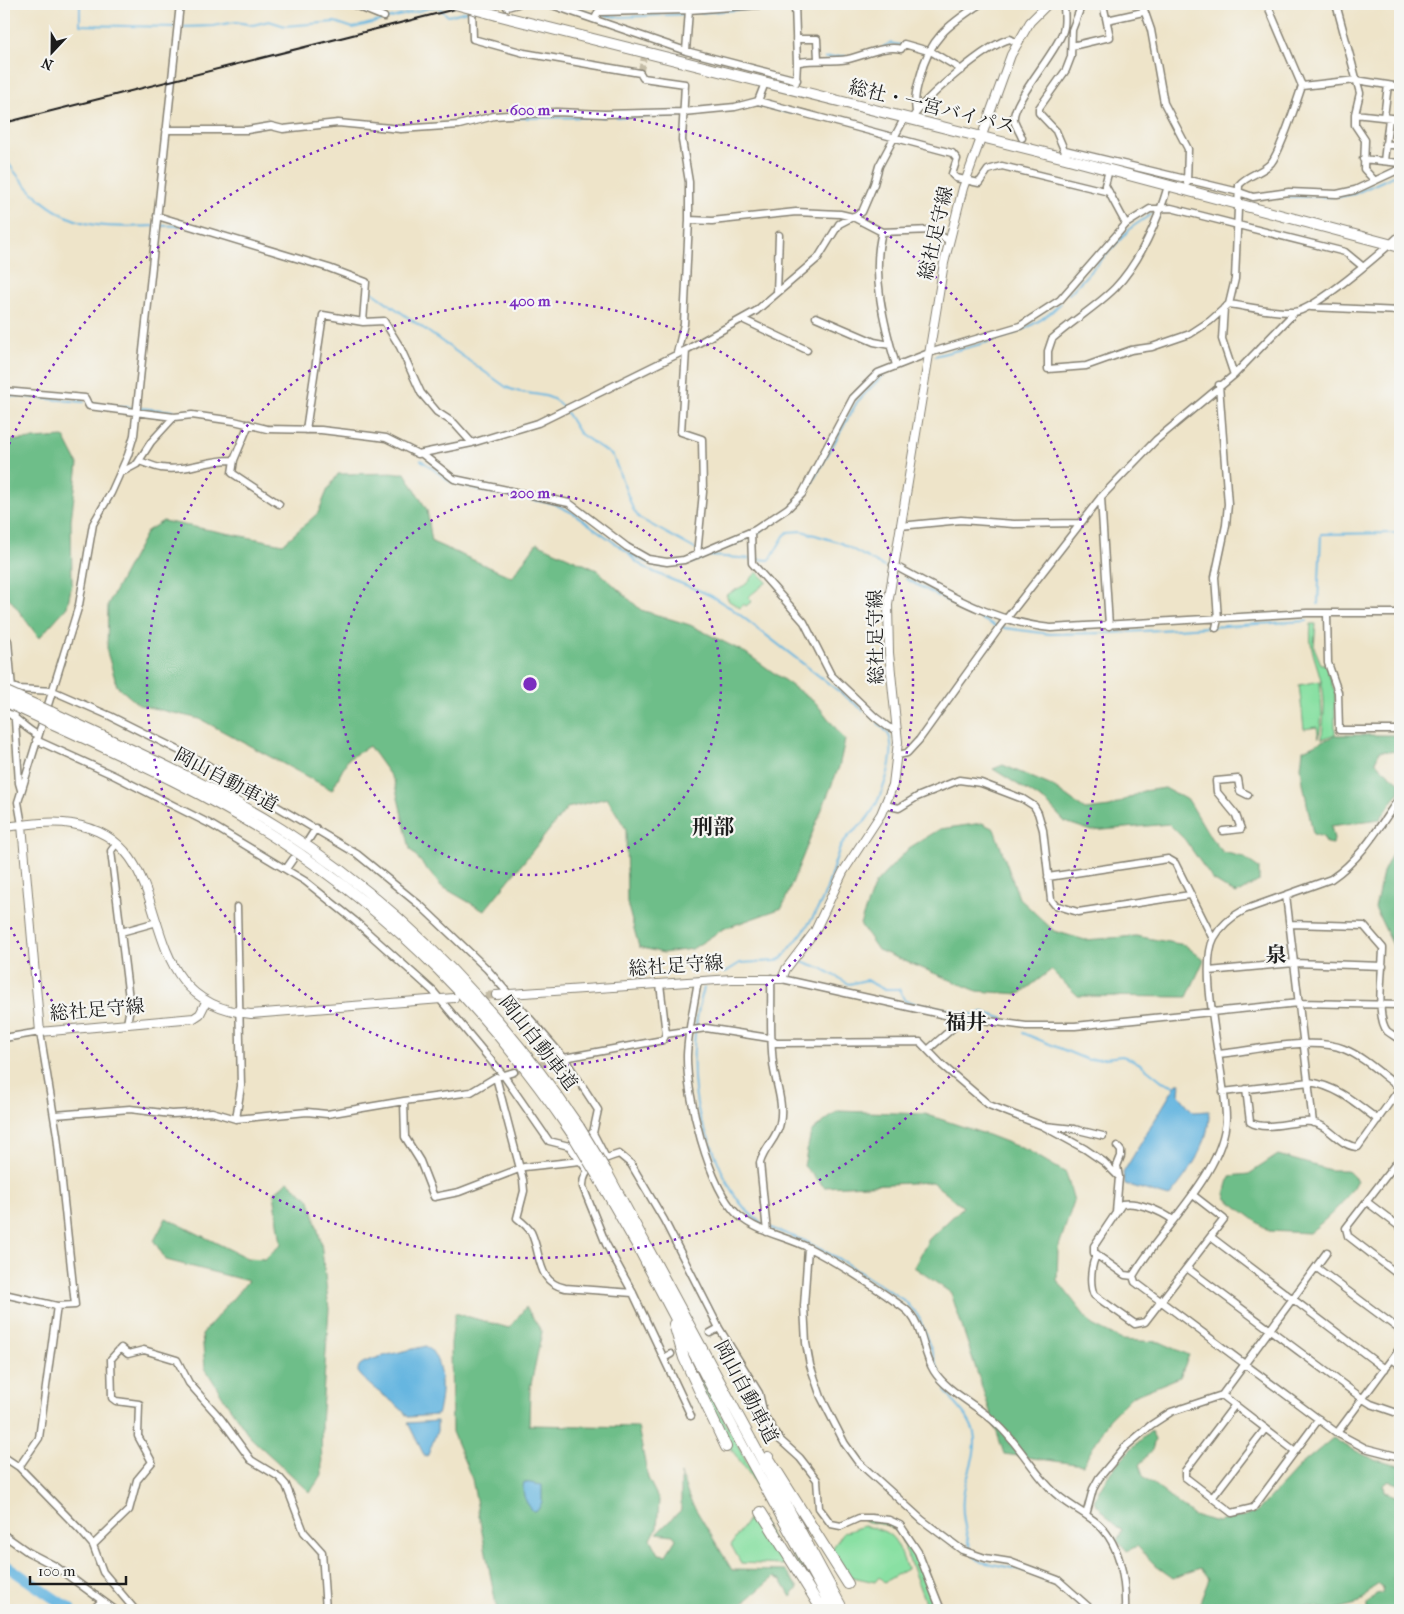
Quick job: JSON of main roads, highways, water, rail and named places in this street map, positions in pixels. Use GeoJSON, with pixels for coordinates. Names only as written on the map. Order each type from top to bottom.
{"type":"FeatureCollection","features":[{"type":"Feature","properties":{"kind":"highway","name":"総社・一宮バイパス"},"geometry":{"type":"LineString","coordinates":[[455,4],[765,82],[795,85],[911,116],[980,137],[1065,154],[1109,170],[1168,186],[1187,186],[1238,205],[1395,246]]}},
{"type":"Feature","properties":{"kind":"highway","name":"岡山自動車道"},"geometry":{"type":"LineString","coordinates":[[8,688],[49,716],[226,808],[284,843],[374,909],[445,974],[484,1016],[575,1129],[602,1173],[712,1366],[844,1610]]}},
{"type":"Feature","properties":{"kind":"highway","name":"岡山自動車道"},"geometry":{"type":"LineString","coordinates":[[4,701],[49,716]]}},
{"type":"Feature","properties":{"kind":"highway","name":"岡山自動車道"},"geometry":{"type":"LineString","coordinates":[[602,1173],[667,1302],[833,1610]]}},
{"type":"Feature","properties":{"kind":"highway"},"geometry":{"type":"LineString","coordinates":[[667,1302],[684,1358],[726,1447]]}},
{"type":"Feature","properties":{"kind":"highway"},"geometry":{"type":"LineString","coordinates":[[712,1366],[848,1584]]}},
{"type":"Feature","properties":{"kind":"highway"},"geometry":{"type":"LineString","coordinates":[[762,1512],[822,1610]]}},
{"type":"Feature","properties":{"kind":"main road","name":"総社足守線"},"geometry":{"type":"LineString","coordinates":[[496,996],[698,981],[782,979],[786,969],[816,931],[843,872],[885,806],[893,785],[898,754],[888,628],[893,564],[949,240],[980,137],[1011,54],[1030,22],[1048,4]]}},
{"type":"Feature","properties":{"kind":"main road"},"geometry":{"type":"LineString","coordinates":[[4,827],[55,822],[73,824],[106,836],[116,844],[134,863],[144,880],[163,946],[179,977],[206,1002],[238,1013],[251,1014],[454,998]]}},
{"type":"Feature","properties":{"kind":"main road","name":"総社足守線"},"geometry":{"type":"LineString","coordinates":[[22,825],[40,1032],[194,1018],[200,1014],[206,1002]]}},
{"type":"Feature","properties":{"kind":"water"},"geometry":{"type":"Polygon","coordinates":[[[1177,1083],[1180,1083],[1179,1095],[1193,1112],[1209,1111],[1206,1135],[1202,1147],[1191,1168],[1169,1197],[1125,1184],[1123,1173],[1177,1083]]]}},
{"type":"Feature","properties":{"kind":"water"},"geometry":{"type":"Polygon","coordinates":[[[426,1346],[437,1359],[441,1378],[437,1415],[408,1417],[397,1405],[363,1379],[358,1372],[358,1368],[364,1362],[426,1346]]]}},
{"type":"Feature","properties":{"kind":"water"},"geometry":{"type":"Polygon","coordinates":[[[437,1421],[437,1431],[428,1455],[425,1457],[408,1423],[437,1421]]]}},
{"type":"Feature","properties":{"kind":"water"},"geometry":{"type":"Polygon","coordinates":[[[524,1482],[542,1485],[542,1502],[538,1510],[533,1511],[526,1501],[523,1494],[524,1482]]]}},
{"type":"Feature","properties":{"kind":"waterway"},"geometry":{"type":"LineString","coordinates":[[80,4],[80,25],[174,27]]}},
{"type":"Feature","properties":{"kind":"waterway"},"geometry":{"type":"LineString","coordinates":[[483,7],[496,4]]}},
{"type":"Feature","properties":{"kind":"waterway"},"geometry":{"type":"LineString","coordinates":[[561,4],[595,15]]}},
{"type":"Feature","properties":{"kind":"waterway"},"geometry":{"type":"LineString","coordinates":[[773,7],[785,4]]}},
{"type":"Feature","properties":{"kind":"waterway"},"geometry":{"type":"LineString","coordinates":[[896,4],[933,6],[948,4]]}},
{"type":"Feature","properties":{"kind":"waterway"},"geometry":{"type":"LineString","coordinates":[[182,27],[213,26],[236,22],[253,25],[269,21],[285,26],[335,22],[353,28],[437,6],[448,16],[467,11]]}},
{"type":"Feature","properties":{"kind":"waterway"},"geometry":{"type":"LineString","coordinates":[[695,13],[748,9]]}},
{"type":"Feature","properties":{"kind":"waterway"},"geometry":{"type":"LineString","coordinates":[[600,15],[621,17],[687,14]]}},
{"type":"Feature","properties":{"kind":"waterway"},"geometry":{"type":"LineString","coordinates":[[883,47],[890,43],[900,45]]}},
{"type":"Feature","properties":{"kind":"waterway"},"geometry":{"type":"LineString","coordinates":[[825,58],[845,56]]}},
{"type":"Feature","properties":{"kind":"waterway"},"geometry":{"type":"LineString","coordinates":[[755,105],[791,113]]}},
{"type":"Feature","properties":{"kind":"waterway"},"geometry":{"type":"LineString","coordinates":[[616,117],[679,116]]}},
{"type":"Feature","properties":{"kind":"waterway"},"geometry":{"type":"LineString","coordinates":[[509,118],[604,117]]}},
{"type":"Feature","properties":{"kind":"waterway"},"geometry":{"type":"LineString","coordinates":[[4,157],[22,181],[43,201],[54,210],[81,222],[127,227],[180,226]]}},
{"type":"Feature","properties":{"kind":"waterway"},"geometry":{"type":"LineString","coordinates":[[1338,197],[1354,194],[1400,173]]}},
{"type":"Feature","properties":{"kind":"waterway"},"geometry":{"type":"LineString","coordinates":[[1289,197],[1333,197]]}},
{"type":"Feature","properties":{"kind":"waterway"},"geometry":{"type":"LineString","coordinates":[[1069,294],[1132,227],[1153,213]]}},
{"type":"Feature","properties":{"kind":"waterway"},"geometry":{"type":"LineString","coordinates":[[368,289],[506,387],[551,398],[563,408]]}},
{"type":"Feature","properties":{"kind":"waterway"},"geometry":{"type":"LineString","coordinates":[[935,356],[1018,332],[1048,315],[1061,303]]}},
{"type":"Feature","properties":{"kind":"waterway"},"geometry":{"type":"LineString","coordinates":[[810,486],[857,402],[884,374]]}},
{"type":"Feature","properties":{"kind":"waterway"},"geometry":{"type":"LineString","coordinates":[[4,395],[84,402]]}},
{"type":"Feature","properties":{"kind":"waterway"},"geometry":{"type":"LineString","coordinates":[[89,403],[134,408]]}},
{"type":"Feature","properties":{"kind":"waterway"},"geometry":{"type":"LineString","coordinates":[[139,408],[174,411]]}},
{"type":"Feature","properties":{"kind":"waterway"},"geometry":{"type":"LineString","coordinates":[[566,412],[579,433],[613,456],[633,509],[639,518],[695,549]]}},
{"type":"Feature","properties":{"kind":"waterway"},"geometry":{"type":"LineString","coordinates":[[421,460],[449,481],[491,493],[552,503],[573,513],[629,553],[644,561],[662,567],[691,563],[750,537]]}},
{"type":"Feature","properties":{"kind":"waterway"},"geometry":{"type":"LineString","coordinates":[[754,535],[790,512],[800,501]]}},
{"type":"Feature","properties":{"kind":"waterway"},"geometry":{"type":"LineString","coordinates":[[709,556],[770,560],[788,532],[802,531],[841,543],[884,567]]}},
{"type":"Feature","properties":{"kind":"waterway"},"geometry":{"type":"LineString","coordinates":[[1318,604],[1321,534],[1400,533]]}},
{"type":"Feature","properties":{"kind":"waterway"},"geometry":{"type":"LineString","coordinates":[[629,553],[634,559],[652,571],[707,594],[731,608],[863,710]]}},
{"type":"Feature","properties":{"kind":"waterway"},"geometry":{"type":"LineString","coordinates":[[906,579],[997,627],[1050,634],[1111,633],[1307,621]]}},
{"type":"Feature","properties":{"kind":"waterway"},"geometry":{"type":"LineString","coordinates":[[724,973],[740,963],[776,961],[782,958],[812,918],[822,901],[840,848],[845,840],[866,820],[886,781],[891,758],[890,738],[878,723]]}},
{"type":"Feature","properties":{"kind":"waterway"},"geometry":{"type":"LineString","coordinates":[[801,961],[821,968],[849,984],[866,980],[883,989],[899,989],[905,1001],[975,1015],[983,1012],[1004,1019]]}},
{"type":"Feature","properties":{"kind":"waterway"},"geometry":{"type":"LineString","coordinates":[[704,988],[697,1019],[694,1053],[695,1087],[700,1118],[726,1180],[738,1200],[754,1218],[764,1225]]}},
{"type":"Feature","properties":{"kind":"waterway"},"geometry":{"type":"LineString","coordinates":[[1023,1033],[1088,1060],[1122,1056],[1131,1059],[1162,1081],[1177,1087]]}},
{"type":"Feature","properties":{"kind":"waterway"},"geometry":{"type":"LineString","coordinates":[[768,1227],[805,1241],[839,1259],[905,1301],[919,1317],[939,1371]]}},
{"type":"Feature","properties":{"kind":"waterway"},"geometry":{"type":"LineString","coordinates":[[945,1391],[966,1416],[974,1433],[974,1453],[963,1494],[965,1528],[972,1552]]}},
{"type":"Feature","properties":{"kind":"waterway"},"geometry":{"type":"LineString","coordinates":[[974,1556],[981,1562],[1023,1570],[1052,1582],[1061,1587],[1085,1610]]}},
{"type":"Feature","properties":{"kind":"waterway"},"geometry":{"type":"LineString","coordinates":[[4,1564],[71,1610]]}},
{"type":"Feature","properties":{"kind":"tunnel"},"geometry":{"type":"LineString","coordinates":[[641,70],[647,44]]}},
{"type":"Feature","properties":{"kind":"tunnel"},"geometry":{"type":"LineString","coordinates":[[473,997],[496,995]]}},
{"type":"Feature","properties":{"kind":"tunnel"},"geometry":{"type":"LineString","coordinates":[[514,1072],[552,1061]]}},
{"type":"Feature","properties":{"kind":"railway"},"geometry":{"type":"LineString","coordinates":[[4,123],[475,4]]}},
{"type":"Feature","properties":{"kind":"district","name":"刑部"},"geometry":{"type":"Point","coordinates":[713,827]}},
{"type":"Feature","properties":{"kind":"district","name":"泉"},"geometry":{"type":"Point","coordinates":[1276,955]}},
{"type":"Feature","properties":{"kind":"district","name":"福井"},"geometry":{"type":"Point","coordinates":[966,1022]}}]}
